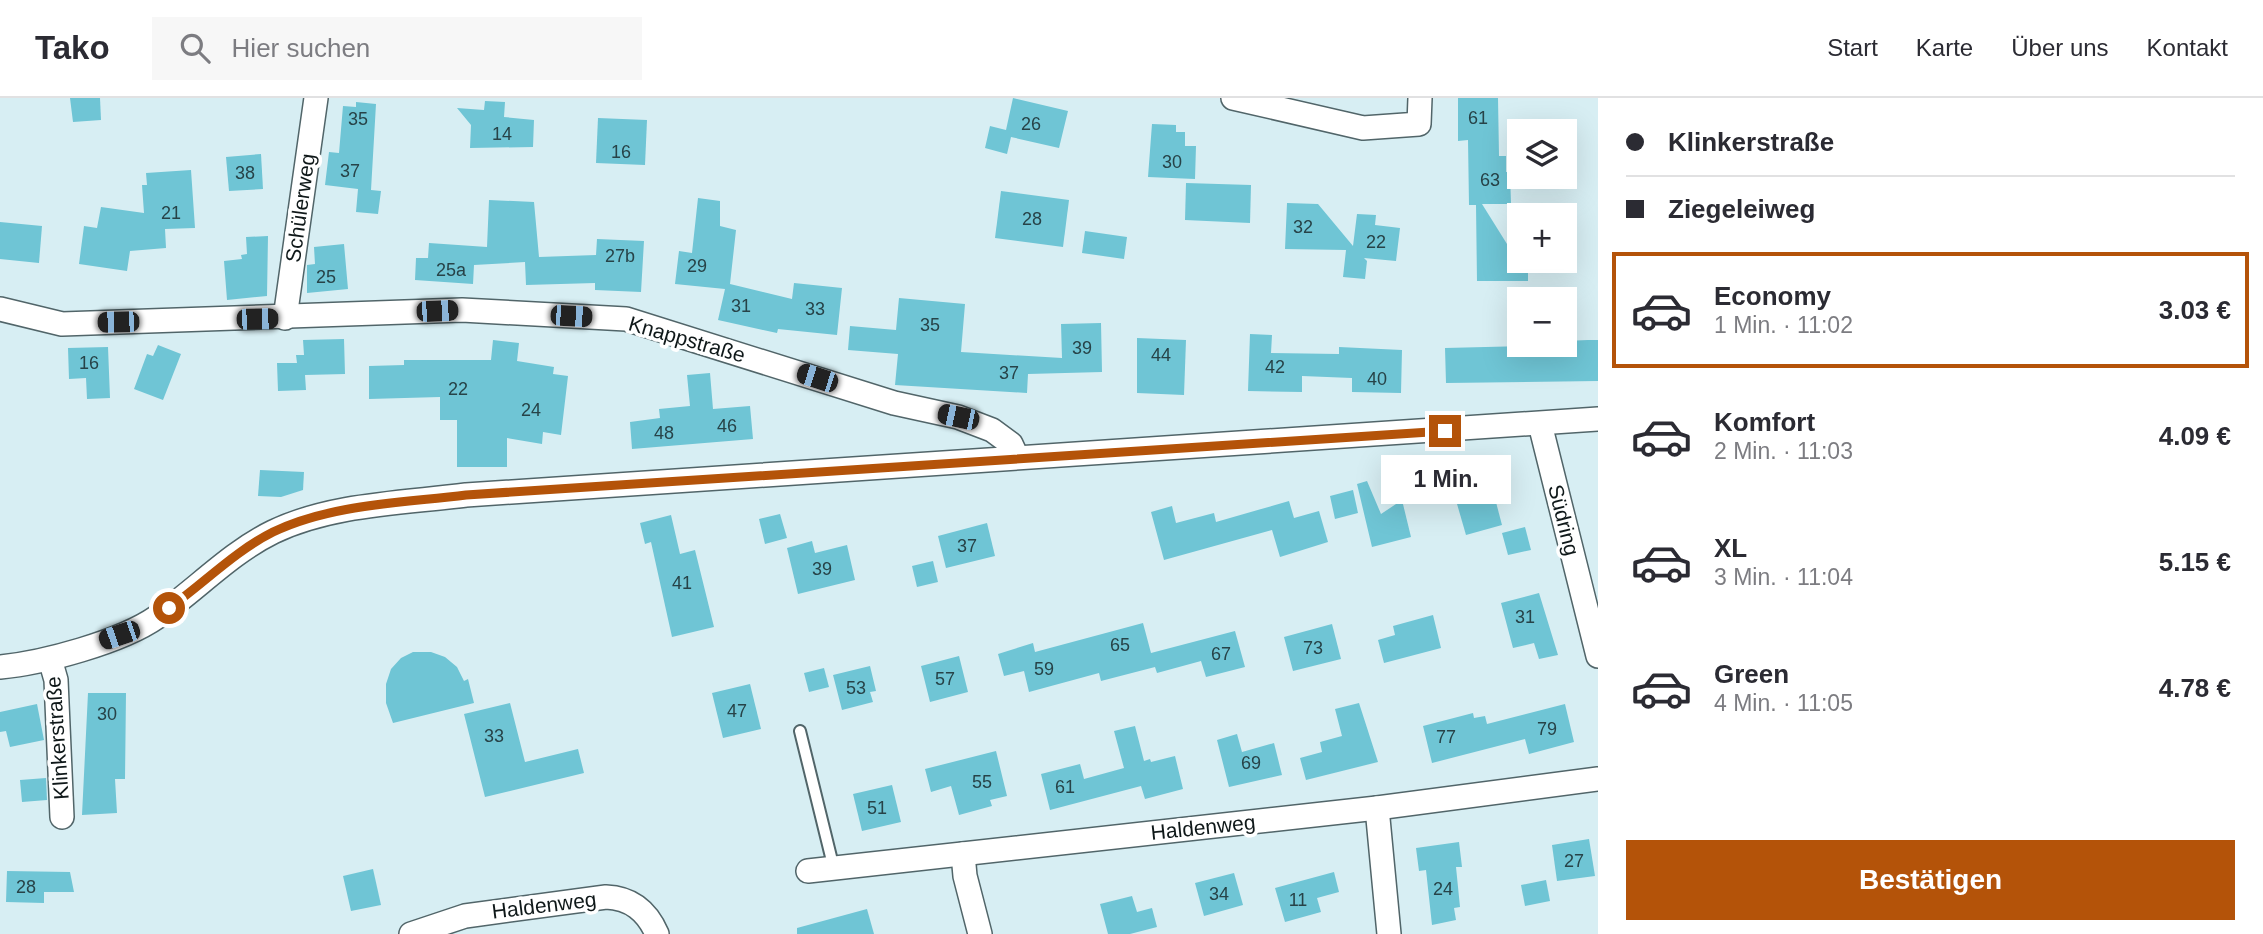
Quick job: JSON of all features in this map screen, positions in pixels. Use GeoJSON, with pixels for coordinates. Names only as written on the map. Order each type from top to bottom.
{"type":"FeatureCollection","features":[{"type":"Feature","properties":{"kind":"street","name":"Schülerweg"},"geometry":{"type":"LineString","coordinates":[[285,318],[316,98]]}},
{"type":"Feature","properties":{"kind":"street"},"geometry":{"type":"LineString","coordinates":[[1234,98],[1363,128],[1419,124],[1420,98]]}},
{"type":"Feature","properties":{"kind":"street","name":"Knappstraße"},"geometry":{"type":"LineString","coordinates":[[0,309],[62,324],[462,310],[626,319],[894,403],[958,417],[992,430],[1011,444],[1017,457]]}},
{"type":"Feature","properties":{"kind":"street","name":"Klinkerstraße"},"geometry":{"type":"LineString","coordinates":[[0,667],[50,659],[154,619],[246,548],[273,532],[304,520],[359,508],[466,495],[1598,419]]}},
{"type":"Feature","properties":{"kind":"street","name":"Südring"},"geometry":{"type":"LineString","coordinates":[[1540,424],[1598,656]]}},
{"type":"Feature","properties":{"kind":"street","name":"Klinkerstraße"},"geometry":{"type":"LineString","coordinates":[[50,659],[56,680],[62,817]]}},
{"type":"Feature","properties":{"kind":"street","name":"Haldenweg"},"geometry":{"type":"LineString","coordinates":[[808,871],[1377,808],[1598,779]]}},
{"type":"Feature","properties":{"kind":"street"},"geometry":{"type":"LineString","coordinates":[[1377,808],[1389,934]]}},
{"type":"Feature","properties":{"kind":"street"},"geometry":{"type":"LineString","coordinates":[[963,854],[965,876],[981,934]]}},
{"type":"Feature","properties":{"kind":"street","name":"Haldenweg"},"geometry":{"type":"LineString","coordinates":[[411,934],[465,916],[606,897],[620,898],[636,905],[651,921],[657,934]]}},
{"type":"Feature","properties":{"kind":"lane"},"geometry":{"type":"LineString","coordinates":[[800,731],[834,869]]}},
{"type":"Feature","properties":{"kind":"building"},"geometry":{"type":"Polygon","coordinates":[[[70,98],[100,98],[101,120],[73,122],[70,98]]]}},
{"type":"Feature","properties":{"kind":"building"},"geometry":{"type":"Polygon","coordinates":[[[1013,98],[1068,111],[1059,148],[1011,137],[1007,154],[985,148],[990,126],[1006,130],[1013,98]]]}},
{"type":"Feature","properties":{"kind":"building"},"geometry":{"type":"Polygon","coordinates":[[[1458,98],[1498,98],[1499,156],[1506,156],[1507,189],[1511,189],[1511,203],[1482,204],[1507,244],[1507,273],[1528,273],[1528,281],[1477,281],[1476,205],[1469,205],[1468,140],[1458,141],[1458,98]]]}},
{"type":"Feature","properties":{"kind":"building"},"geometry":{"type":"Polygon","coordinates":[[[485,101],[505,102],[504,117],[534,120],[533,147],[470,148],[471,125],[457,108],[484,110],[485,101]]]}},
{"type":"Feature","properties":{"kind":"building"},"geometry":{"type":"Polygon","coordinates":[[[356,102],[376,104],[371,190],[381,191],[378,214],[356,212],[358,189],[325,185],[329,152],[339,153],[343,106],[356,107],[356,102]]]}},
{"type":"Feature","properties":{"kind":"building"},"geometry":{"type":"Polygon","coordinates":[[[598,118],[647,120],[645,165],[596,163],[598,118]]]}},
{"type":"Feature","properties":{"kind":"building"},"geometry":{"type":"Polygon","coordinates":[[[1152,124],[1176,125],[1176,132],[1185,132],[1185,146],[1196,146],[1195,179],[1148,177],[1152,124]]]}},
{"type":"Feature","properties":{"kind":"building"},"geometry":{"type":"Polygon","coordinates":[[[261,154],[263,189],[229,191],[226,157],[261,154]]]}},
{"type":"Feature","properties":{"kind":"building"},"geometry":{"type":"Polygon","coordinates":[[[191,170],[195,228],[165,229],[166,248],[130,251],[127,271],[79,264],[84,226],[97,228],[101,207],[144,213],[142,185],[147,185],[146,173],[191,170]]]}},
{"type":"Feature","properties":{"kind":"building"},"geometry":{"type":"Polygon","coordinates":[[[1186,183],[1251,185],[1250,223],[1185,220],[1186,183]]]}},
{"type":"Feature","properties":{"kind":"building"},"geometry":{"type":"Polygon","coordinates":[[[1001,191],[1069,200],[1063,247],[995,238],[1001,191]]]}},
{"type":"Feature","properties":{"kind":"building"},"geometry":{"type":"Polygon","coordinates":[[[698,198],[720,201],[720,226],[736,230],[730,284],[792,299],[794,283],[842,288],[837,335],[778,329],[777,333],[718,320],[725,289],[675,284],[679,251],[692,253],[698,198]]]}},
{"type":"Feature","properties":{"kind":"building"},"geometry":{"type":"Polygon","coordinates":[[[489,200],[534,202],[539,257],[596,255],[597,239],[644,241],[641,292],[595,290],[595,283],[526,285],[525,262],[474,265],[473,284],[415,280],[416,258],[428,258],[429,243],[487,247],[489,200]]]}},
{"type":"Feature","properties":{"kind":"building"},"geometry":{"type":"Polygon","coordinates":[[[1287,203],[1318,204],[1353,246],[1357,214],[1376,215],[1375,225],[1400,228],[1396,261],[1364,258],[1367,261],[1365,279],[1343,277],[1346,250],[1285,249],[1287,203]]]}},
{"type":"Feature","properties":{"kind":"building"},"geometry":{"type":"Polygon","coordinates":[[[0,222],[42,226],[39,263],[0,259],[0,222]]]}},
{"type":"Feature","properties":{"kind":"building"},"geometry":{"type":"Polygon","coordinates":[[[1085,231],[1127,237],[1124,259],[1082,253],[1085,231]]]}},
{"type":"Feature","properties":{"kind":"building"},"geometry":{"type":"Polygon","coordinates":[[[268,236],[267,296],[227,300],[224,261],[242,259],[241,255],[247,254],[246,237],[268,236]]]}},
{"type":"Feature","properties":{"kind":"building"},"geometry":{"type":"Polygon","coordinates":[[[344,244],[348,289],[307,293],[307,265],[315,264],[314,247],[344,244]]]}},
{"type":"Feature","properties":{"kind":"building"},"geometry":{"type":"Polygon","coordinates":[[[899,298],[965,304],[961,352],[1062,358],[1061,324],[1101,323],[1102,372],[1028,374],[1027,393],[895,385],[898,354],[848,350],[850,326],[896,330],[899,298]]]}},
{"type":"Feature","properties":{"kind":"building"},"geometry":{"type":"Polygon","coordinates":[[[1250,334],[1272,335],[1271,353],[1339,354],[1339,347],[1402,350],[1401,393],[1352,392],[1352,378],[1302,376],[1302,392],[1248,391],[1250,334]]]}},
{"type":"Feature","properties":{"kind":"building"},"geometry":{"type":"Polygon","coordinates":[[[1137,338],[1186,340],[1184,395],[1137,393],[1137,338]]]}},
{"type":"Feature","properties":{"kind":"building"},"geometry":{"type":"Polygon","coordinates":[[[344,339],[345,374],[305,375],[306,390],[278,391],[277,363],[297,363],[296,355],[304,355],[303,340],[344,339]]]}},
{"type":"Feature","properties":{"kind":"building"},"geometry":{"type":"Polygon","coordinates":[[[493,340],[519,343],[517,361],[554,367],[553,374],[568,376],[561,435],[543,432],[542,444],[507,438],[507,467],[457,467],[457,420],[440,420],[440,397],[369,399],[369,366],[404,365],[404,360],[491,360],[493,340]]]}},
{"type":"Feature","properties":{"kind":"building"},"geometry":{"type":"Polygon","coordinates":[[[1598,340],[1598,381],[1446,383],[1445,348],[1507,346],[1507,357],[1577,357],[1577,341],[1598,340]]]}},
{"type":"Feature","properties":{"kind":"building"},"geometry":{"type":"Polygon","coordinates":[[[158,345],[181,354],[163,400],[134,389],[147,354],[153,356],[158,345]]]}},
{"type":"Feature","properties":{"kind":"building"},"geometry":{"type":"Polygon","coordinates":[[[108,347],[110,398],[87,399],[86,378],[69,379],[68,348],[108,347]]]}},
{"type":"Feature","properties":{"kind":"building"},"geometry":{"type":"Polygon","coordinates":[[[710,373],[713,409],[750,406],[753,439],[632,449],[630,422],[660,418],[659,409],[690,406],[687,375],[710,373]]]}},
{"type":"Feature","properties":{"kind":"building"},"geometry":{"type":"Polygon","coordinates":[[[260,470],[304,472],[303,490],[281,497],[258,496],[260,470]]]}},
{"type":"Feature","properties":{"kind":"building"},"geometry":{"type":"Polygon","coordinates":[[[1367,481],[1381,514],[1402,500],[1411,537],[1372,547],[1357,484],[1367,481]]]}},
{"type":"Feature","properties":{"kind":"building"},"geometry":{"type":"Polygon","coordinates":[[[1492,487],[1502,525],[1466,535],[1455,497],[1492,487]]]}},
{"type":"Feature","properties":{"kind":"building"},"geometry":{"type":"Polygon","coordinates":[[[1353,490],[1358,513],[1335,519],[1330,496],[1353,490]]]}},
{"type":"Feature","properties":{"kind":"building"},"geometry":{"type":"Polygon","coordinates":[[[1289,501],[1294,518],[1319,511],[1328,542],[1280,557],[1272,530],[1164,560],[1151,512],[1172,506],[1176,523],[1214,513],[1216,522],[1289,501]]]}},
{"type":"Feature","properties":{"kind":"building"},"geometry":{"type":"Polygon","coordinates":[[[780,514],[787,538],[765,544],[759,519],[780,514]]]}},
{"type":"Feature","properties":{"kind":"building"},"geometry":{"type":"Polygon","coordinates":[[[671,515],[680,554],[695,550],[714,627],[672,637],[651,542],[645,544],[640,523],[671,515]]]}},
{"type":"Feature","properties":{"kind":"building"},"geometry":{"type":"Polygon","coordinates":[[[987,523],[995,556],[946,568],[938,536],[987,523]]]}},
{"type":"Feature","properties":{"kind":"building"},"geometry":{"type":"Polygon","coordinates":[[[1525,527],[1531,550],[1508,555],[1502,533],[1525,527]]]}},
{"type":"Feature","properties":{"kind":"building"},"geometry":{"type":"Polygon","coordinates":[[[812,541],[815,553],[847,545],[855,580],[798,594],[787,548],[812,541]]]}},
{"type":"Feature","properties":{"kind":"building"},"geometry":{"type":"Polygon","coordinates":[[[933,561],[938,582],[917,587],[912,566],[933,561]]]}},
{"type":"Feature","properties":{"kind":"building"},"geometry":{"type":"Polygon","coordinates":[[[1539,593],[1558,655],[1539,659],[1534,643],[1513,648],[1501,603],[1539,593]]]}},
{"type":"Feature","properties":{"kind":"building"},"geometry":{"type":"Polygon","coordinates":[[[1433,615],[1441,648],[1384,663],[1378,640],[1395,635],[1393,626],[1433,615]]]}},
{"type":"Feature","properties":{"kind":"building"},"geometry":{"type":"Polygon","coordinates":[[[1143,623],[1151,653],[1235,631],[1245,667],[1206,677],[1201,661],[1157,673],[1155,667],[1101,681],[1099,673],[1029,692],[1024,671],[1004,676],[998,654],[1033,643],[1035,652],[1143,623]]]}},
{"type":"Feature","properties":{"kind":"building"},"geometry":{"type":"Polygon","coordinates":[[[1332,624],[1341,659],[1293,671],[1284,637],[1332,624]]]}},
{"type":"Feature","properties":{"kind":"building"},"geometry":{"type":"Polygon","coordinates":[[[413,652],[431,652],[445,657],[457,667],[464,681],[468,679],[474,703],[393,723],[386,703],[386,684],[391,669],[401,658],[413,652]]]}},
{"type":"Feature","properties":{"kind":"building"},"geometry":{"type":"Polygon","coordinates":[[[959,656],[968,692],[930,702],[921,666],[959,656]]]}},
{"type":"Feature","properties":{"kind":"building"},"geometry":{"type":"Polygon","coordinates":[[[870,666],[876,691],[870,692],[873,702],[842,710],[833,675],[870,666]]]}},
{"type":"Feature","properties":{"kind":"building"},"geometry":{"type":"Polygon","coordinates":[[[824,668],[829,687],[809,692],[804,673],[824,668]]]}},
{"type":"Feature","properties":{"kind":"building"},"geometry":{"type":"Polygon","coordinates":[[[750,684],[761,729],[723,738],[712,693],[750,684]]]}},
{"type":"Feature","properties":{"kind":"building"},"geometry":{"type":"Polygon","coordinates":[[[88,693],[126,693],[125,779],[115,779],[117,813],[82,815],[88,693]]]}},
{"type":"Feature","properties":{"kind":"building"},"geometry":{"type":"Polygon","coordinates":[[[510,703],[525,762],[578,749],[584,773],[485,797],[464,714],[510,703]]]}},
{"type":"Feature","properties":{"kind":"building"},"geometry":{"type":"Polygon","coordinates":[[[1359,703],[1378,762],[1306,780],[1300,758],[1322,752],[1320,742],[1342,736],[1335,709],[1359,703]]]}},
{"type":"Feature","properties":{"kind":"building"},"geometry":{"type":"Polygon","coordinates":[[[37,704],[44,740],[10,747],[6,731],[0,732],[0,712],[37,704]]]}},
{"type":"Feature","properties":{"kind":"building"},"geometry":{"type":"Polygon","coordinates":[[[1565,704],[1574,742],[1529,754],[1525,739],[1432,763],[1423,726],[1473,713],[1474,718],[1485,716],[1487,724],[1565,704]]]}},
{"type":"Feature","properties":{"kind":"building"},"geometry":{"type":"Polygon","coordinates":[[[1135,726],[1144,761],[1150,759],[1151,762],[1175,756],[1183,789],[1145,799],[1141,786],[1050,810],[1041,774],[1080,764],[1084,779],[1124,768],[1114,731],[1135,726]]]}},
{"type":"Feature","properties":{"kind":"building"},"geometry":{"type":"Polygon","coordinates":[[[1237,734],[1242,752],[1274,743],[1282,775],[1229,787],[1217,740],[1237,734]]]}},
{"type":"Feature","properties":{"kind":"building"},"geometry":{"type":"Polygon","coordinates":[[[996,751],[1007,796],[990,800],[992,806],[959,815],[951,786],[931,792],[925,769],[996,751]]]}},
{"type":"Feature","properties":{"kind":"building"},"geometry":{"type":"Polygon","coordinates":[[[46,778],[47,800],[22,802],[20,780],[46,778]]]}},
{"type":"Feature","properties":{"kind":"building"},"geometry":{"type":"Polygon","coordinates":[[[892,785],[901,822],[862,831],[853,794],[892,785]]]}},
{"type":"Feature","properties":{"kind":"building"},"geometry":{"type":"Polygon","coordinates":[[[1589,839],[1595,876],[1557,881],[1552,845],[1589,839]]]}},
{"type":"Feature","properties":{"kind":"building"},"geometry":{"type":"Polygon","coordinates":[[[1459,842],[1462,867],[1456,867],[1460,907],[1454,908],[1456,920],[1432,925],[1426,870],[1419,871],[1416,848],[1459,842]]]}},
{"type":"Feature","properties":{"kind":"building"},"geometry":{"type":"Polygon","coordinates":[[[373,869],[381,905],[351,911],[343,876],[373,869]]]}},
{"type":"Feature","properties":{"kind":"building"},"geometry":{"type":"Polygon","coordinates":[[[7,871],[70,872],[74,892],[44,892],[44,903],[6,902],[7,871]]]}},
{"type":"Feature","properties":{"kind":"building"},"geometry":{"type":"Polygon","coordinates":[[[1334,872],[1339,892],[1317,898],[1321,912],[1285,922],[1275,888],[1334,872]]]}},
{"type":"Feature","properties":{"kind":"building"},"geometry":{"type":"Polygon","coordinates":[[[1234,873],[1243,905],[1204,916],[1195,883],[1234,873]]]}},
{"type":"Feature","properties":{"kind":"building"},"geometry":{"type":"Polygon","coordinates":[[[1546,880],[1550,901],[1525,906],[1521,885],[1546,880]]]}},
{"type":"Feature","properties":{"kind":"building"},"geometry":{"type":"Polygon","coordinates":[[[1132,896],[1137,912],[1152,908],[1157,927],[1130,934],[1108,934],[1100,904],[1132,896]]]}},
{"type":"Feature","properties":{"kind":"building"},"geometry":{"type":"Polygon","coordinates":[[[867,909],[874,934],[797,934],[797,928],[867,909]]]}},
{"type":"Feature","properties":{"kind":"route"},"geometry":{"type":"LineString","coordinates":[[169,608],[246,548],[273,532],[304,520],[359,508],[466,495],[1164,447],[1445,431]]}}]}
